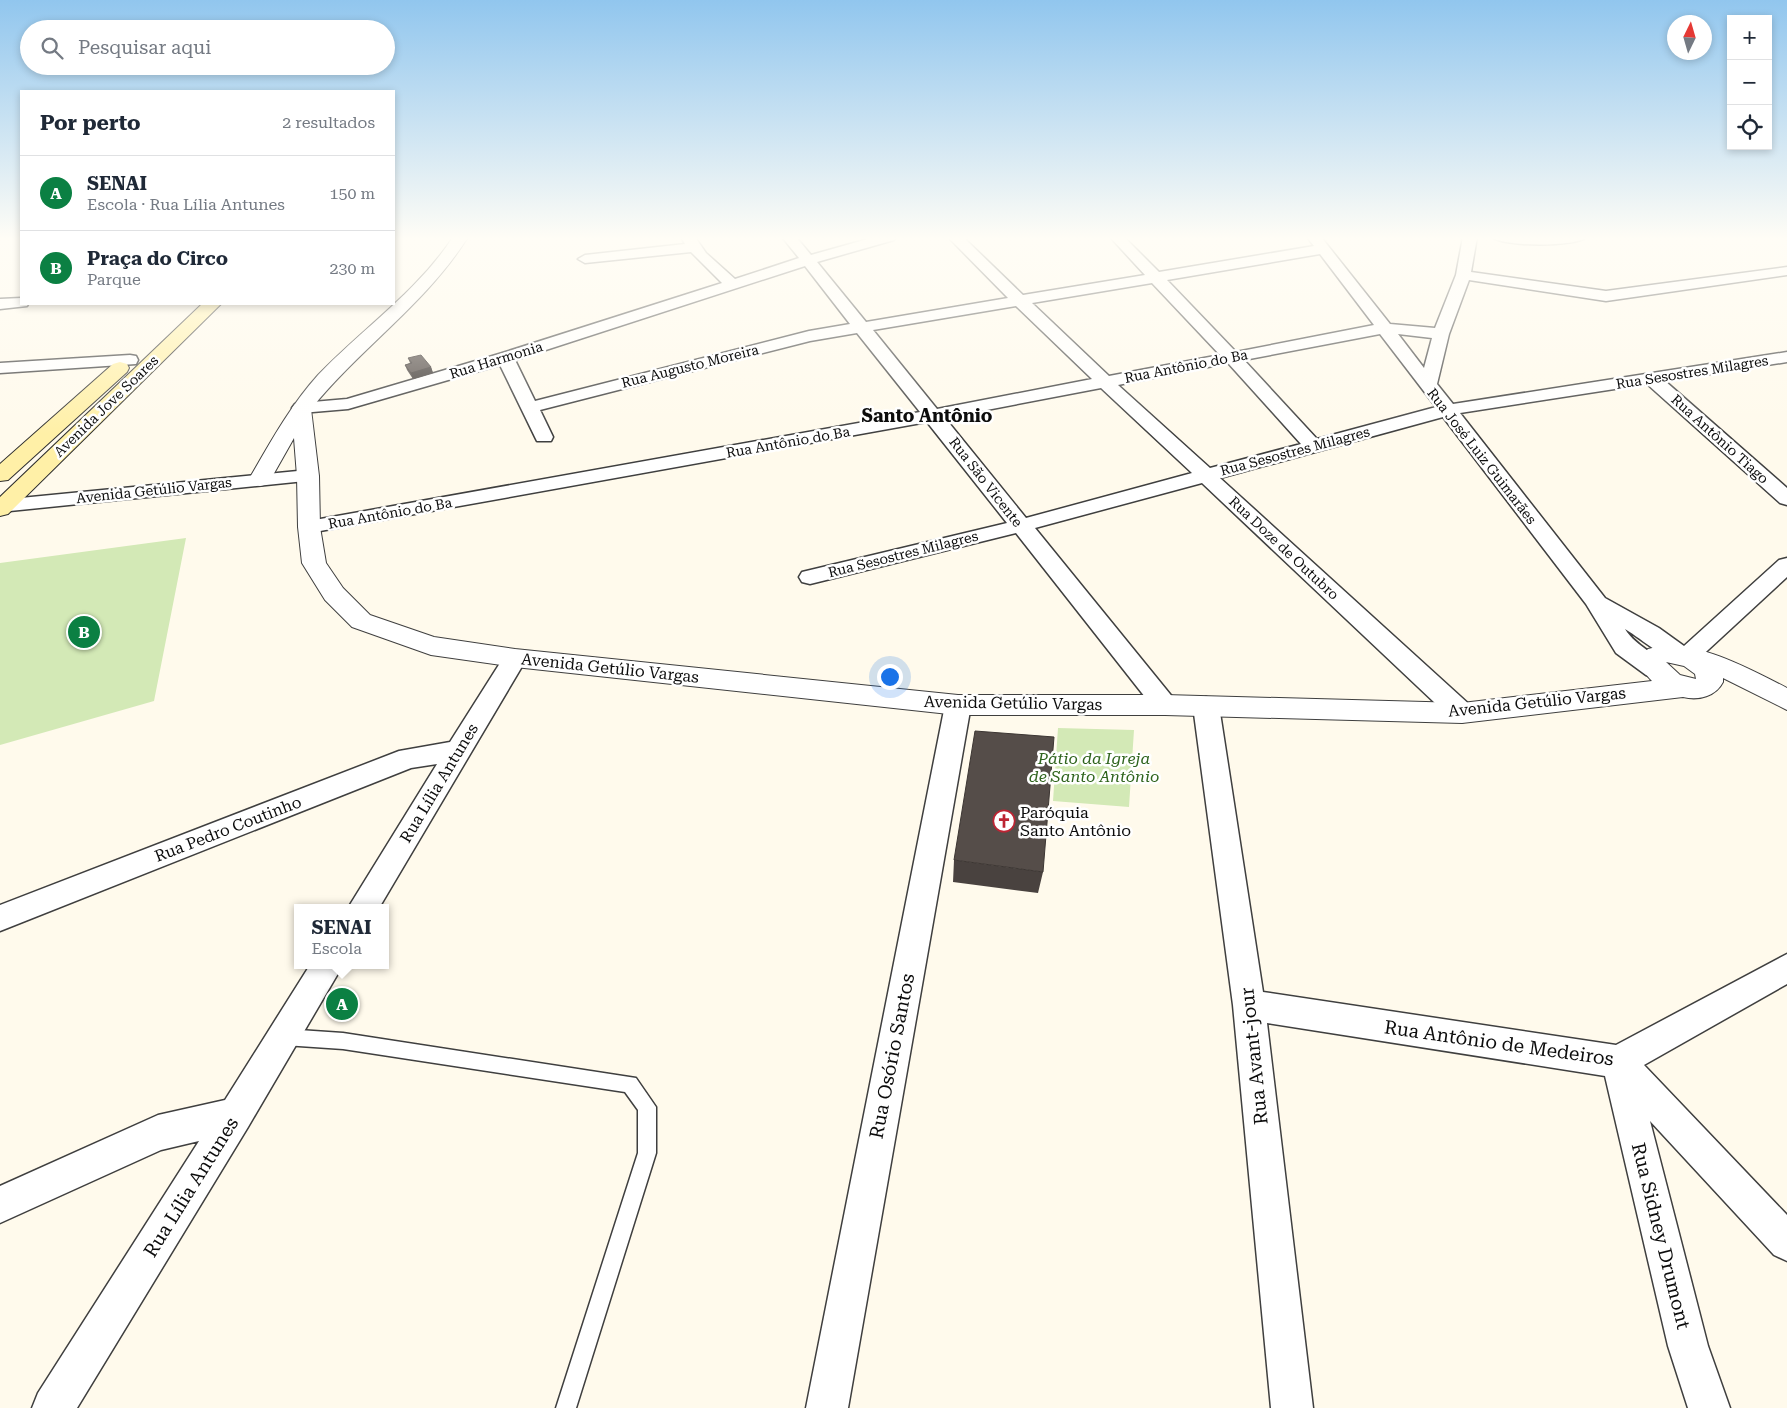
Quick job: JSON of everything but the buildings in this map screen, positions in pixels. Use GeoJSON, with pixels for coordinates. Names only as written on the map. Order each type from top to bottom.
{"type":"FeatureCollection","features":[{"type":"Feature","properties":{"kind":"main road","name":"Avenida Jove Soares"},"geometry":{"type":"LineString","coordinates":[[0,475],[191,305]]}},
{"type":"Feature","properties":{"kind":"main road","name":"Avenida Jove Soares"},"geometry":{"type":"LineString","coordinates":[[1,507],[211,305]]}},
{"type":"Feature","properties":{"kind":"street"},"geometry":{"type":"LineString","coordinates":[[0,304],[14,303]]}},
{"type":"Feature","properties":{"kind":"street"},"geometry":{"type":"LineString","coordinates":[[260,479],[301,408],[331,373],[407,303]]}},
{"type":"Feature","properties":{"kind":"street","name":"Rua Harmonia"},"geometry":{"type":"LineString","coordinates":[[301,408],[348,404],[505,358],[675,303]]}},
{"type":"Feature","properties":{"kind":"street","name":"Rua São Vicente"},"geometry":{"type":"LineString","coordinates":[[842,303],[1165,705]]}},
{"type":"Feature","properties":{"kind":"street","name":"Rua Augusto Moreira"},"geometry":{"type":"LineString","coordinates":[[531,407],[808,336],[1004,303]]}},
{"type":"Feature","properties":{"kind":"street","name":"Rua Doze de Outubro"},"geometry":{"type":"LineString","coordinates":[[1023,303],[1105,382],[1462,713]]}},
{"type":"Feature","properties":{"kind":"street"},"geometry":{"type":"LineString","coordinates":[[1179,303],[1232,356],[1313,446]]}},
{"type":"Feature","properties":{"kind":"street","name":"Rua José Luiz Guimarães"},"geometry":{"type":"LineString","coordinates":[[1365,303],[1428,387],[1595,600],[1624,647],[1655,669]]}},
{"type":"Feature","properties":{"kind":"street"},"geometry":{"type":"LineString","coordinates":[[1428,387],[1441,334],[1453,303]]}},
{"type":"Feature","properties":{"kind":"street","name":"Rua Antônio do Ba"},"geometry":{"type":"LineString","coordinates":[[309,527],[934,415],[1384,328],[1441,334]]}},
{"type":"Feature","properties":{"kind":"street","name":"Rua Sesostres Milagres"},"geometry":{"type":"LineString","coordinates":[[810,577],[1020,526],[1447,410],[1787,357]]}},
{"type":"Feature","properties":{"kind":"street"},"geometry":{"type":"LineString","coordinates":[[505,358],[531,407],[544,437]]}},
{"type":"Feature","properties":{"kind":"street"},"geometry":{"type":"LineString","coordinates":[[0,368],[130,360]]}},
{"type":"Feature","properties":{"kind":"street","name":"Rua Antônio Tiago"},"geometry":{"type":"LineString","coordinates":[[1652,379],[1787,499]]}},
{"type":"Feature","properties":{"kind":"street","name":"Avenida Getúlio Vargas"},"geometry":{"type":"LineString","coordinates":[[301,408],[308,476],[309,527],[314,564],[334,594],[361,621],[431,646],[515,658],[958,705],[1165,705],[1462,713],[1695,686]]}},
{"type":"Feature","properties":{"kind":"street","name":"Avenida Getúlio Vargas"},"geometry":{"type":"LineString","coordinates":[[1,507],[260,479],[308,476]]}},
{"type":"Feature","properties":{"kind":"street"},"geometry":{"type":"LineString","coordinates":[[1687,657],[1787,565]]}},
{"type":"Feature","properties":{"kind":"street"},"geometry":{"type":"LineString","coordinates":[[1595,600],[1629,624],[1664,642],[1710,675],[1710,682],[1695,686]]}},
{"type":"Feature","properties":{"kind":"street"},"geometry":{"type":"LineString","coordinates":[[1787,700],[1724,667],[1687,657],[1657,655],[1653,659],[1655,669],[1667,680],[1787,706]]}},
{"type":"Feature","properties":{"kind":"street","name":"Rua Lília Antunes"},"geometry":{"type":"LineString","coordinates":[[365,904],[515,658]]}},
{"type":"Feature","properties":{"kind":"street","name":"Rua Osório Santos"},"geometry":{"type":"LineString","coordinates":[[827,1408],[958,705]]}},
{"type":"Feature","properties":{"kind":"street","name":"Rua Avant-jour"},"geometry":{"type":"LineString","coordinates":[[1206,706],[1249,1005],[1292,1408]]}},
{"type":"Feature","properties":{"kind":"street","name":"Rua Pedro Coutinho"},"geometry":{"type":"LineString","coordinates":[[0,918],[408,758],[459,751]]}},
{"type":"Feature","properties":{"kind":"street","name":"Rua Antônio de Medeiros"},"geometry":{"type":"LineString","coordinates":[[1249,1005],[1618,1062],[1787,968]]}},
{"type":"Feature","properties":{"kind":"street","name":"Rua Lília Antunes"},"geometry":{"type":"LineString","coordinates":[[53,1408],[326,969]]}},
{"type":"Feature","properties":{"kind":"street"},"geometry":{"type":"LineString","coordinates":[[1618,1062],[1787,1242]]}},
{"type":"Feature","properties":{"kind":"street","name":"Rua Sidney Drumont"},"geometry":{"type":"LineString","coordinates":[[1618,1062],[1688,1346],[1709,1408]]}},
{"type":"Feature","properties":{"kind":"street"},"geometry":{"type":"LineString","coordinates":[[0,1205],[158,1133],[236,1115]]}},
{"type":"Feature","properties":{"kind":"lane"},"geometry":{"type":"LineString","coordinates":[[284,1037],[343,1041],[630,1084],[647,1107],[647,1153],[566,1408]]}},
{"type":"Feature","properties":{"kind":"green space"},"geometry":{"type":"Polygon","coordinates":[[[186,538],[154,701],[0,745],[0,563],[186,538]]]}},
{"type":"Feature","properties":{"kind":"green space","name":"Pátio da Igreja de Santo Antônio"},"geometry":{"type":"Polygon","coordinates":[[[1058,728],[1134,730],[1129,807],[1053,801],[1058,728]]]}},
{"type":"Feature","properties":{"kind":"place","name":"Praça do Circo"},"geometry":{"type":"Point","coordinates":[84,632]}},
{"type":"Feature","properties":{"kind":"place","name":"Paróquia Santo Antônio"},"geometry":{"type":"Point","coordinates":[1004,821]}},
{"type":"Feature","properties":{"kind":"place","name":"SENAI"},"geometry":{"type":"Point","coordinates":[342,1004]}},
{"type":"Feature","properties":{"kind":"district","name":"Santo Antônio"},"geometry":{"type":"Point","coordinates":[927,415]}}]}
